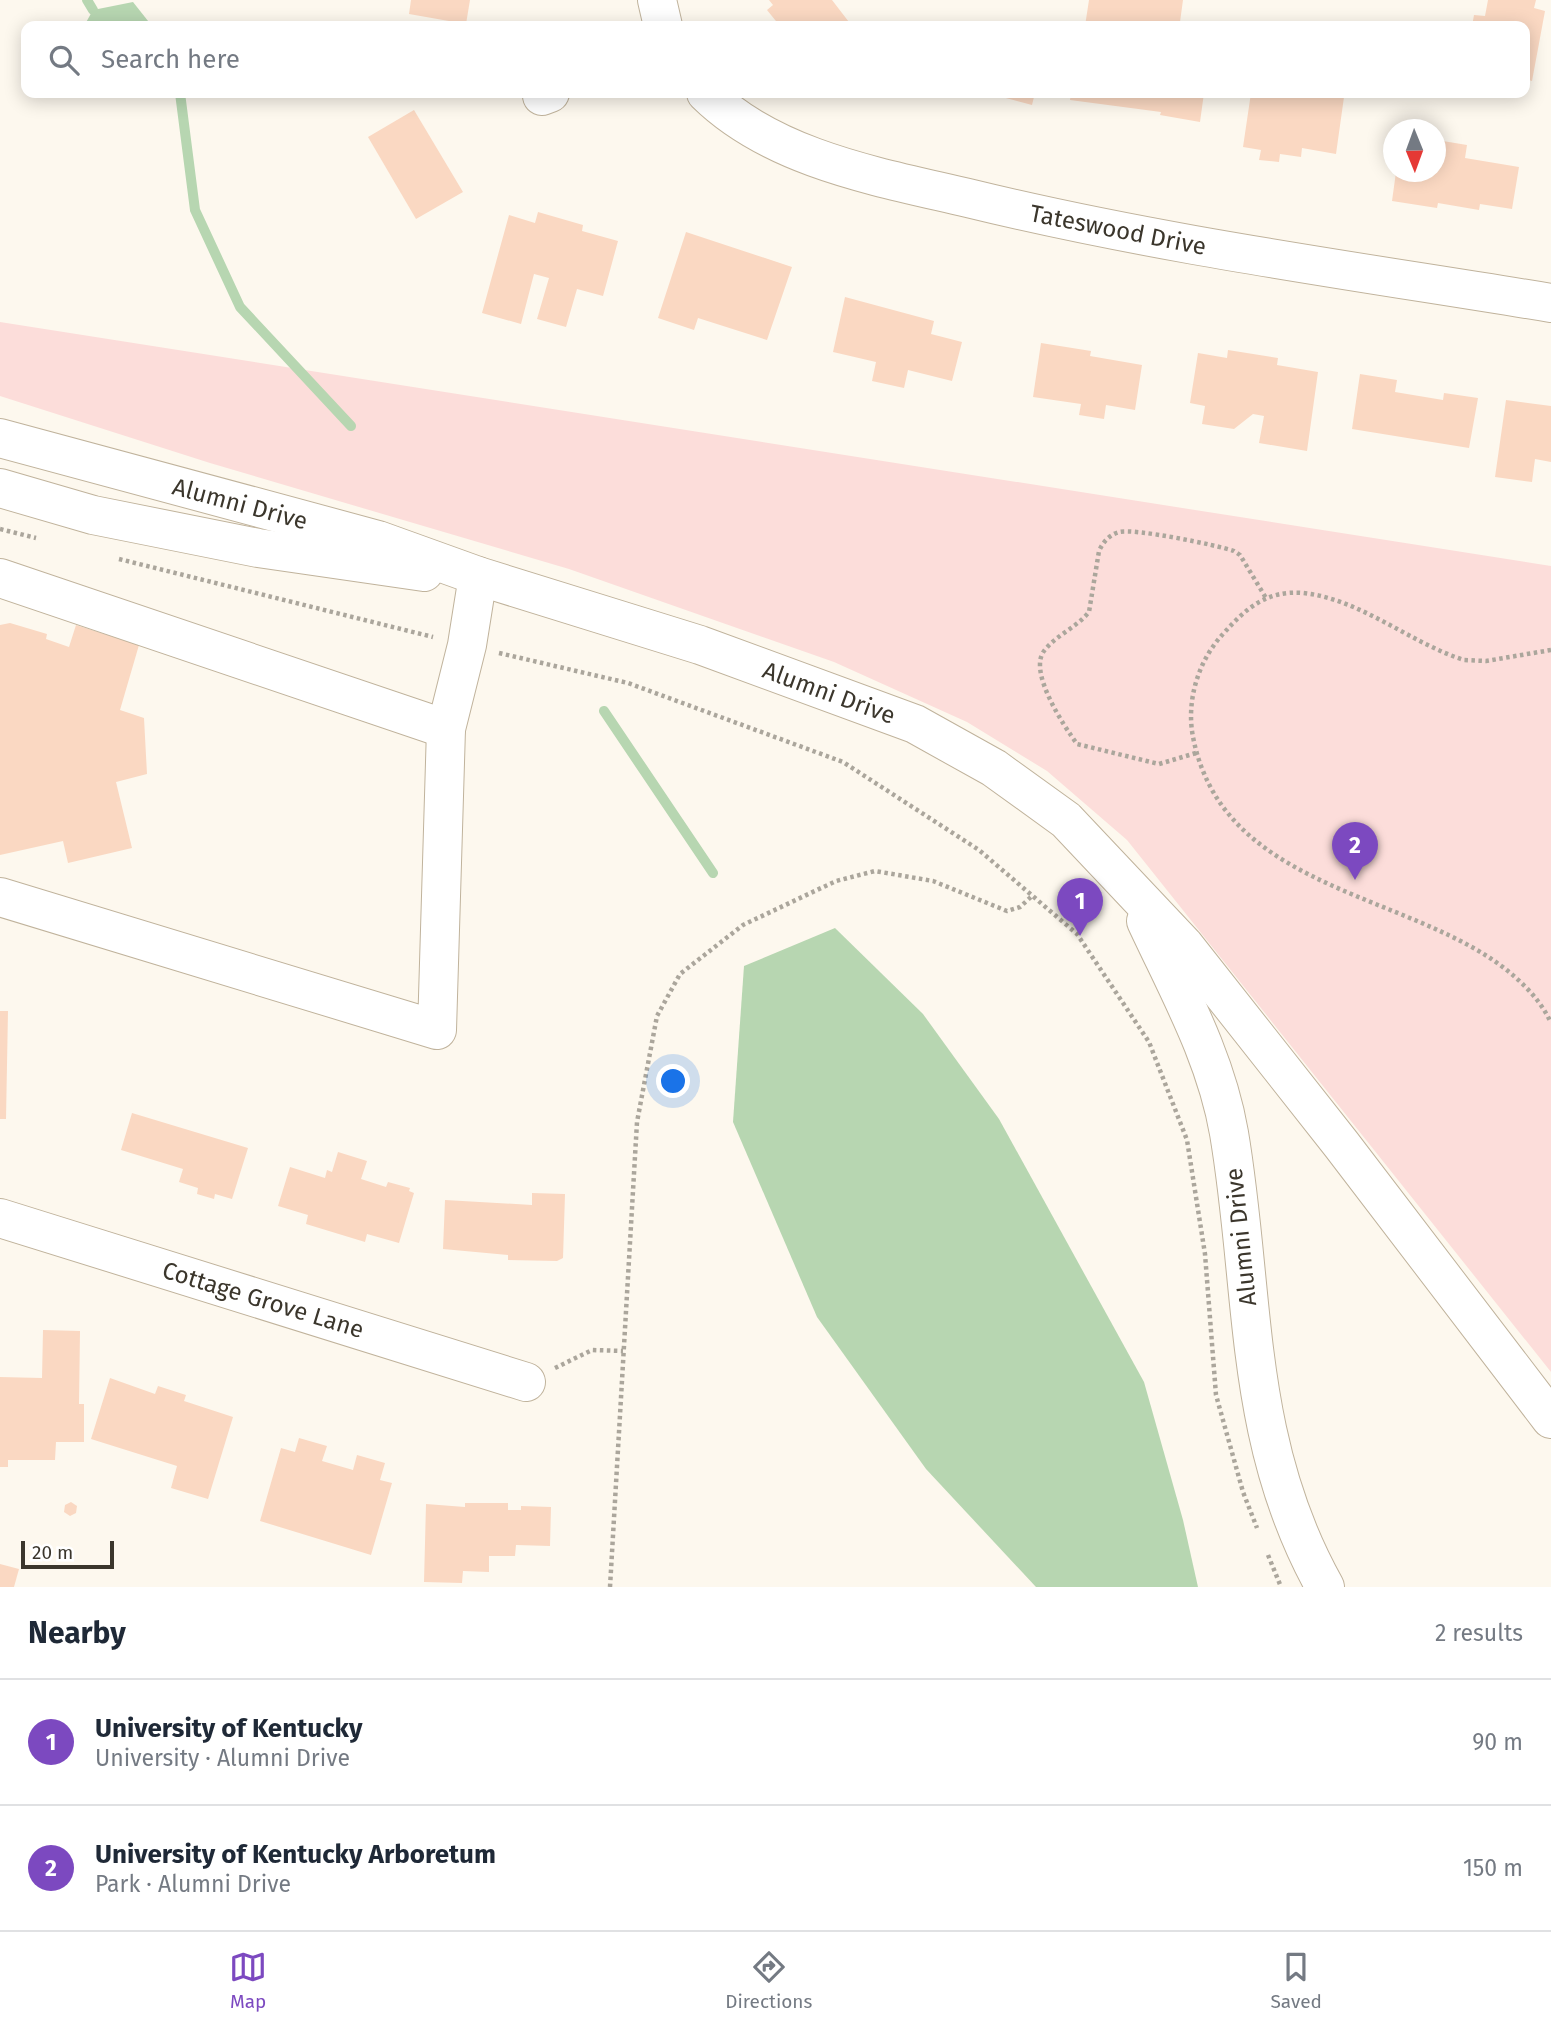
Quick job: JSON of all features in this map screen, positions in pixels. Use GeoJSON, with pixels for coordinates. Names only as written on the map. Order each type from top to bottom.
{"type":"FeatureCollection","features":[{"type":"Feature","properties":{"kind":"main road"},"geometry":{"type":"LineString","coordinates":[[657,0],[662,21]]}},
{"type":"Feature","properties":{"kind":"main road","name":"Tateswood Drive"},"geometry":{"type":"LineString","coordinates":[[711,98],[724,111],[782,144],[848,167],[933,190],[1148,238],[1551,303]]}},
{"type":"Feature","properties":{"kind":"main road","name":"Alumni Drive"},"geometry":{"type":"LineString","coordinates":[[0,438],[378,540],[478,576],[700,645],[915,724],[994,768],[1066,820],[1184,944],[1551,1419]]}},
{"type":"Feature","properties":{"kind":"main road","name":"Alumni Drive"},"geometry":{"type":"LineString","coordinates":[[0,488],[93,515],[258,548],[384,568],[478,576]]}},
{"type":"Feature","properties":{"kind":"main road"},"geometry":{"type":"LineString","coordinates":[[0,897],[437,1030],[446,729],[467,645],[478,576]]}},
{"type":"Feature","properties":{"kind":"main road"},"geometry":{"type":"LineString","coordinates":[[0,578],[446,729]]}},
{"type":"Feature","properties":{"kind":"main road","name":"Alumni Drive"},"geometry":{"type":"LineString","coordinates":[[1133,893],[1211,1060],[1228,1131],[1239,1204],[1253,1360],[1267,1440],[1290,1512],[1325,1587]]}},
{"type":"Feature","properties":{"kind":"main road","name":"Cottage Grove Lane"},"geometry":{"type":"LineString","coordinates":[[0,1218],[526,1382]]}},
{"type":"Feature","properties":{"kind":"path"},"geometry":{"type":"LineString","coordinates":[[0,528],[44,540]]}},
{"type":"Feature","properties":{"kind":"path"},"geometry":{"type":"LineString","coordinates":[[1196,752],[1159,764],[1077,744],[1044,685],[1039,670],[1040,657],[1051,643],[1089,612],[1099,551],[1103,543],[1119,532],[1140,532],[1234,551],[1240,555],[1266,598]]}},
{"type":"Feature","properties":{"kind":"path"},"geometry":{"type":"LineString","coordinates":[[110,556],[628,683],[843,762],[979,850],[1077,934],[1149,1042],[1187,1140],[1205,1254],[1216,1395],[1243,1492],[1262,1540]]}},
{"type":"Feature","properties":{"kind":"path"},"geometry":{"type":"LineString","coordinates":[[1551,650],[1486,661],[1464,660],[1333,600],[1304,593],[1276,593],[1236,619],[1216,641],[1200,668],[1191,701],[1191,725],[1196,752],[1222,805],[1261,847],[1323,882],[1441,930],[1475,949],[1503,967],[1527,988],[1551,1023]]}},
{"type":"Feature","properties":{"kind":"path"},"geometry":{"type":"LineString","coordinates":[[611,1587],[637,1122],[657,1016],[680,974],[743,925],[836,881],[875,871],[933,881],[1007,911],[1020,907],[1032,896]]}},
{"type":"Feature","properties":{"kind":"path"},"geometry":{"type":"LineString","coordinates":[[526,1382],[592,1350],[623,1351]]}},
{"type":"Feature","properties":{"kind":"path"},"geometry":{"type":"LineString","coordinates":[[1266,1551],[1280,1587]]}},
{"type":"Feature","properties":{"kind":"shaded area"},"geometry":{"type":"Polygon","coordinates":[[[133,2],[148,21],[87,21],[93,10],[133,2]]]}},
{"type":"Feature","properties":{"kind":"shaded area"},"geometry":{"type":"Polygon","coordinates":[[[0,322],[1551,566],[1551,1372],[1127,840],[1047,771],[967,722],[834,662],[569,569],[210,463],[0,396],[0,322]]]}},
{"type":"Feature","properties":{"kind":"shaded area"},"geometry":{"type":"Polygon","coordinates":[[[835,928],[923,1014],[999,1119],[1144,1382],[1183,1520],[1198,1587],[1036,1587],[926,1469],[817,1317],[733,1122],[744,966],[835,928]]]}},
{"type":"Feature","properties":{"kind":"building"},"geometry":{"type":"Polygon","coordinates":[[[411,0],[470,0],[466,21],[449,21],[409,14],[411,0]]]}},
{"type":"Feature","properties":{"kind":"building"},"geometry":{"type":"Polygon","coordinates":[[[769,0],[832,0],[848,21],[776,21],[767,10],[773,5],[769,0]]]}},
{"type":"Feature","properties":{"kind":"building"},"geometry":{"type":"Polygon","coordinates":[[[1089,0],[1183,0],[1180,21],[1086,21],[1089,0]]]}},
{"type":"Feature","properties":{"kind":"building"},"geometry":{"type":"Polygon","coordinates":[[[1488,0],[1536,0],[1534,8],[1545,11],[1532,81],[1530,21],[1473,21],[1474,15],[1485,16],[1488,0]]]}},
{"type":"Feature","properties":{"kind":"building"},"geometry":{"type":"Polygon","coordinates":[[[1006,98],[1034,98],[1032,105],[1006,98]]]}},
{"type":"Feature","properties":{"kind":"building"},"geometry":{"type":"Polygon","coordinates":[[[1203,98],[1200,122],[1160,115],[1161,112],[1070,100],[1203,98]]]}},
{"type":"Feature","properties":{"kind":"building"},"geometry":{"type":"Polygon","coordinates":[[[1250,98],[1344,98],[1336,154],[1302,148],[1301,157],[1280,154],[1279,162],[1259,160],[1261,150],[1243,147],[1250,98]]]}},
{"type":"Feature","properties":{"kind":"building"},"geometry":{"type":"Polygon","coordinates":[[[414,110],[463,192],[416,219],[368,137],[414,110]]]}},
{"type":"Feature","properties":{"kind":"building"},"geometry":{"type":"Polygon","coordinates":[[[1446,142],[1467,145],[1465,158],[1519,167],[1512,209],[1480,204],[1479,210],[1438,203],[1437,208],[1392,201],[1395,182],[1446,182],[1446,142]]]}},
{"type":"Feature","properties":{"kind":"building"},"geometry":{"type":"Polygon","coordinates":[[[538,212],[583,225],[582,231],[618,241],[603,296],[577,289],[566,327],[537,319],[549,278],[534,274],[521,324],[482,313],[509,215],[535,223],[538,212]]]}},
{"type":"Feature","properties":{"kind":"building"},"geometry":{"type":"Polygon","coordinates":[[[686,232],[792,267],[767,340],[698,318],[694,330],[658,318],[686,232]]]}},
{"type":"Feature","properties":{"kind":"building"},"geometry":{"type":"Polygon","coordinates":[[[845,297],[934,321],[931,334],[962,342],[952,381],[908,370],[904,388],[872,381],[876,362],[833,352],[845,297]]]}},
{"type":"Feature","properties":{"kind":"building"},"geometry":{"type":"Polygon","coordinates":[[[1041,343],[1091,351],[1090,356],[1142,365],[1135,410],[1106,405],[1104,419],[1079,415],[1081,404],[1033,397],[1041,343]]]}},
{"type":"Feature","properties":{"kind":"building"},"geometry":{"type":"Polygon","coordinates":[[[1228,350],[1278,358],[1277,365],[1318,372],[1307,451],[1259,443],[1264,416],[1253,414],[1234,429],[1202,424],[1205,406],[1190,403],[1198,353],[1227,358],[1228,350]]]}},
{"type":"Feature","properties":{"kind":"building"},"geometry":{"type":"Polygon","coordinates":[[[1360,374],[1397,380],[1395,392],[1443,400],[1444,393],[1478,398],[1469,448],[1352,429],[1360,374]]]}},
{"type":"Feature","properties":{"kind":"building"},"geometry":{"type":"Polygon","coordinates":[[[1506,400],[1551,406],[1551,462],[1535,459],[1532,482],[1495,477],[1506,400]]]}},
{"type":"Feature","properties":{"kind":"building"},"geometry":{"type":"Polygon","coordinates":[[[10,623],[47,634],[46,639],[69,647],[76,625],[139,645],[120,710],[144,718],[147,774],[116,782],[132,848],[68,863],[63,841],[0,855],[0,625],[10,623]]]}},
{"type":"Feature","properties":{"kind":"building"},"geometry":{"type":"Polygon","coordinates":[[[0,1011],[8,1011],[6,1119],[0,1119],[0,1011]]]}},
{"type":"Feature","properties":{"kind":"building"},"geometry":{"type":"Polygon","coordinates":[[[132,1113],[248,1148],[232,1199],[215,1194],[214,1199],[197,1194],[198,1188],[179,1182],[183,1169],[121,1150],[132,1113]]]}},
{"type":"Feature","properties":{"kind":"building"},"geometry":{"type":"Polygon","coordinates":[[[338,1152],[367,1161],[361,1179],[386,1187],[388,1182],[410,1188],[409,1191],[414,1193],[399,1243],[367,1234],[365,1242],[306,1224],[308,1215],[278,1206],[290,1167],[325,1178],[327,1170],[332,1172],[338,1152]]]}},
{"type":"Feature","properties":{"kind":"building"},"geometry":{"type":"Polygon","coordinates":[[[532,1193],[565,1194],[563,1258],[557,1261],[508,1260],[508,1255],[443,1249],[445,1200],[532,1205],[532,1193]]]}},
{"type":"Feature","properties":{"kind":"building"},"geometry":{"type":"Polygon","coordinates":[[[43,1330],[80,1331],[79,1404],[84,1404],[84,1442],[56,1442],[55,1460],[8,1460],[8,1467],[0,1467],[0,1377],[42,1378],[43,1330]]]}},
{"type":"Feature","properties":{"kind":"building"},"geometry":{"type":"Polygon","coordinates":[[[110,1378],[155,1394],[158,1386],[186,1395],[184,1401],[233,1417],[208,1499],[171,1488],[177,1466],[91,1439],[110,1378]]]}},
{"type":"Feature","properties":{"kind":"building"},"geometry":{"type":"Polygon","coordinates":[[[299,1438],[327,1446],[322,1461],[353,1470],[357,1455],[385,1463],[380,1480],[392,1483],[371,1555],[260,1521],[281,1448],[295,1452],[299,1438]]]}},
{"type":"Feature","properties":{"kind":"building"},"geometry":{"type":"Polygon","coordinates":[[[71,1502],[77,1506],[76,1513],[70,1516],[64,1512],[65,1505],[71,1502]]]}},
{"type":"Feature","properties":{"kind":"building"},"geometry":{"type":"Polygon","coordinates":[[[465,1503],[508,1503],[508,1510],[521,1510],[521,1506],[551,1507],[550,1546],[516,1545],[515,1556],[489,1556],[489,1572],[463,1571],[462,1583],[424,1582],[426,1504],[465,1507],[465,1503]]]}},
{"type":"Feature","properties":{"kind":"building"},"geometry":{"type":"Polygon","coordinates":[[[0,1564],[19,1569],[14,1587],[0,1587],[0,1564]]]}},
{"type":"Feature","properties":{"kind":"waterway"},"geometry":{"type":"LineString","coordinates":[[87,0],[93,10]]}},
{"type":"Feature","properties":{"kind":"waterway"},"geometry":{"type":"LineString","coordinates":[[181,98],[195,210],[240,307],[351,426]]}},
{"type":"Feature","properties":{"kind":"waterway"},"geometry":{"type":"LineString","coordinates":[[604,711],[713,873]]}},
{"type":"Feature","properties":{"kind":"place","name":"University of Kentucky Arboretum"},"geometry":{"type":"Point","coordinates":[1355,880]}},
{"type":"Feature","properties":{"kind":"place","name":"University of Kentucky"},"geometry":{"type":"Point","coordinates":[1080,936]}}]}
